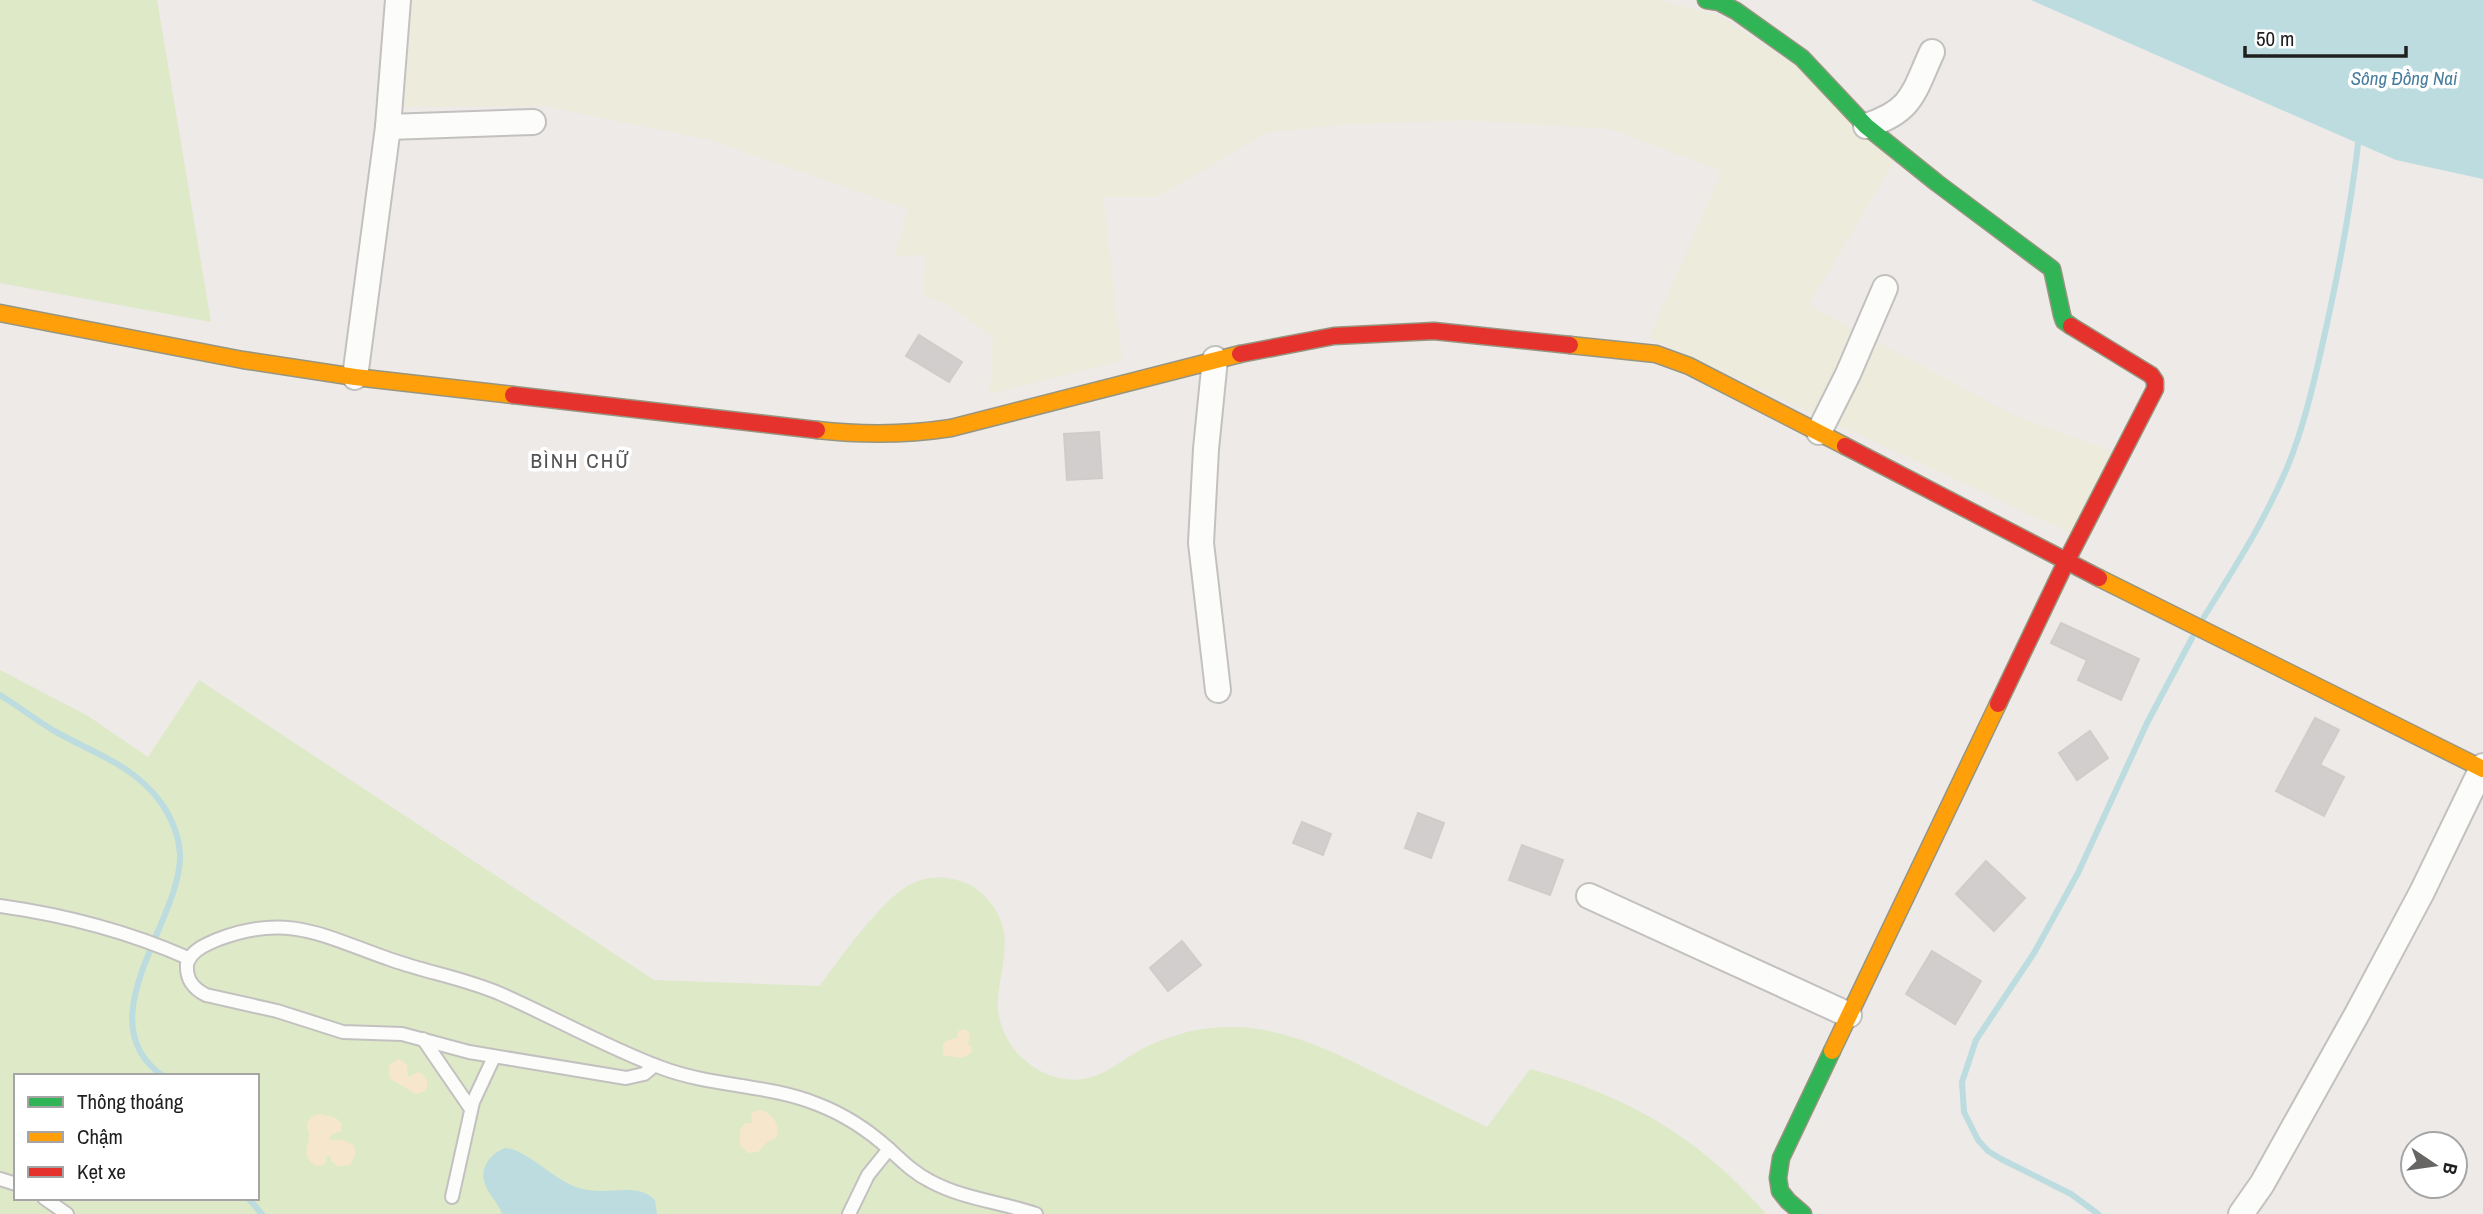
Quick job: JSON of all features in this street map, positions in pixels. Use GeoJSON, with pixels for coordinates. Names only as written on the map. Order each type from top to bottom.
{"type":"FeatureCollection","features":[{"type":"Feature","properties":{"kind":"street"},"geometry":{"type":"LineString","coordinates":[[355,377],[388,127],[398,0]]}},
{"type":"Feature","properties":{"kind":"street"},"geometry":{"type":"LineString","coordinates":[[1706,0],[1719,2],[1736,11],[1802,58],[1866,126],[2052,269],[2057,280],[2059,309],[2064,321],[2151,375],[2155,381],[2155,389],[2128,446],[2066,562],[1781,1158],[1777,1180],[1782,1198],[1803,1214]]}},
{"type":"Feature","properties":{"kind":"street"},"geometry":{"type":"LineString","coordinates":[[1866,126],[1888,119],[1903,109],[1932,52]]}},
{"type":"Feature","properties":{"kind":"street"},"geometry":{"type":"LineString","coordinates":[[388,127],[533,122]]}},
{"type":"Feature","properties":{"kind":"street"},"geometry":{"type":"LineString","coordinates":[[1819,432],[1848,374],[1885,288]]}},
{"type":"Feature","properties":{"kind":"street"},"geometry":{"type":"LineString","coordinates":[[0,313],[243,360],[355,377],[855,434],[886,435],[951,428],[1186,369],[1215,359],[1334,336],[1434,331],[1643,352],[1689,366],[2066,562],[2482,768],[2422,892],[2357,1014],[2262,1184],[2241,1214]]}},
{"type":"Feature","properties":{"kind":"street"},"geometry":{"type":"LineString","coordinates":[[1215,359],[1206,449],[1201,543],[1218,690]]}},
{"type":"Feature","properties":{"kind":"street"},"geometry":{"type":"LineString","coordinates":[[1588,896],[1849,1015]]}},
{"type":"Feature","properties":{"kind":"lane"},"geometry":{"type":"LineString","coordinates":[[0,906],[88,923],[188,958]]}},
{"type":"Feature","properties":{"kind":"lane"},"geometry":{"type":"LineString","coordinates":[[655,1065],[644,1074],[626,1078],[494,1057],[424,1039],[379,1032],[343,1032],[206,995],[189,980],[186,972],[188,958],[211,943],[246,931],[278,927],[310,931],[401,964],[480,986],[655,1065],[709,1082],[763,1089],[796,1097],[858,1125],[890,1149],[913,1171],[945,1189],[1036,1214]]}},
{"type":"Feature","properties":{"kind":"lane"},"geometry":{"type":"LineString","coordinates":[[424,1039],[471,1110]]}},
{"type":"Feature","properties":{"kind":"lane"},"geometry":{"type":"LineString","coordinates":[[452,1197],[471,1110],[481,1080],[494,1057]]}},
{"type":"Feature","properties":{"kind":"lane"},"geometry":{"type":"LineString","coordinates":[[849,1214],[868,1175],[890,1149]]}},
{"type":"Feature","properties":{"kind":"lane"},"geometry":{"type":"LineString","coordinates":[[47,1200],[67,1214]]}},
{"type":"Feature","properties":{"kind":"shaded area"},"geometry":{"type":"Polygon","coordinates":[[[408,0],[1658,0],[1717,15],[1795,65],[1894,161],[1809,305],[2015,416],[2111,451],[2073,534],[1649,337],[1722,171],[1610,129],[1466,120],[1339,125],[1266,133],[1158,197],[1103,197],[1122,361],[990,394],[993,337],[945,303],[923,296],[926,255],[895,256],[908,209],[710,140],[544,106],[404,107],[408,0]]]}},
{"type":"Feature","properties":{"kind":"green space"},"geometry":{"type":"Polygon","coordinates":[[[0,0],[157,0],[211,322],[0,283],[0,0]]]}},
{"type":"Feature","properties":{"kind":"green space"},"geometry":{"type":"Polygon","coordinates":[[[0,670],[88,716],[148,757],[199,680],[654,980],[820,986],[862,930],[900,891],[925,879],[954,879],[980,892],[998,914],[1005,945],[998,997],[1001,1023],[1012,1047],[1042,1072],[1069,1080],[1093,1077],[1151,1044],[1168,1038],[1191,1031],[1242,1027],[1265,1030],[1310,1043],[1487,1127],[1530,1069],[1599,1092],[1660,1123],[1715,1163],[1766,1214],[0,1214],[0,670]]]}},
{"type":"Feature","properties":{"kind":"sand"},"geometry":{"type":"Polygon","coordinates":[[[965,1029],[970,1034],[968,1044],[972,1047],[971,1053],[962,1058],[943,1055],[943,1044],[957,1038],[958,1031],[965,1029]]]}},
{"type":"Feature","properties":{"kind":"sand"},"geometry":{"type":"Polygon","coordinates":[[[399,1059],[407,1065],[408,1077],[418,1072],[425,1077],[426,1091],[416,1094],[389,1078],[389,1065],[399,1059]]]}},
{"type":"Feature","properties":{"kind":"sand"},"geometry":{"type":"Polygon","coordinates":[[[762,1110],[775,1121],[776,1138],[766,1143],[758,1152],[748,1153],[740,1145],[740,1130],[745,1123],[753,1123],[753,1112],[762,1110]]]}},
{"type":"Feature","properties":{"kind":"sand"},"geometry":{"type":"Polygon","coordinates":[[[321,1114],[336,1118],[342,1124],[341,1131],[332,1134],[328,1140],[343,1140],[353,1145],[356,1153],[350,1165],[337,1166],[331,1161],[331,1157],[326,1156],[323,1165],[316,1166],[308,1158],[307,1123],[312,1116],[321,1114]]]}},
{"type":"Feature","properties":{"kind":"water","name":"Sông Đồng Nai"},"geometry":{"type":"Polygon","coordinates":[[[2031,0],[2483,0],[2483,179],[2396,160],[2031,0]]]}},
{"type":"Feature","properties":{"kind":"water"},"geometry":{"type":"Polygon","coordinates":[[[505,1148],[522,1153],[576,1187],[598,1191],[629,1190],[647,1194],[655,1200],[657,1214],[502,1214],[487,1188],[483,1172],[490,1158],[505,1148]]]}},
{"type":"Feature","properties":{"kind":"building"},"geometry":{"type":"Polygon","coordinates":[[[919,335],[962,362],[949,382],[906,356],[919,335]]]}},
{"type":"Feature","properties":{"kind":"building"},"geometry":{"type":"Polygon","coordinates":[[[1099,432],[1102,478],[1067,480],[1064,434],[1099,432]]]}},
{"type":"Feature","properties":{"kind":"building"},"geometry":{"type":"Polygon","coordinates":[[[2061,623],[2139,659],[2121,700],[2078,680],[2087,660],[2051,643],[2061,623]]]}},
{"type":"Feature","properties":{"kind":"building"},"geometry":{"type":"Polygon","coordinates":[[[2315,718],[2339,730],[2320,765],[2344,777],[2324,816],[2276,791],[2315,718]]]}},
{"type":"Feature","properties":{"kind":"building"},"geometry":{"type":"Polygon","coordinates":[[[2090,731],[2108,758],[2077,780],[2059,753],[2090,731]]]}},
{"type":"Feature","properties":{"kind":"building"},"geometry":{"type":"Polygon","coordinates":[[[1418,813],[1444,823],[1431,858],[1405,848],[1418,813]]]}},
{"type":"Feature","properties":{"kind":"building"},"geometry":{"type":"Polygon","coordinates":[[[1302,822],[1331,834],[1323,855],[1293,843],[1302,822]]]}},
{"type":"Feature","properties":{"kind":"building"},"geometry":{"type":"Polygon","coordinates":[[[1522,845],[1563,860],[1550,895],[1509,880],[1522,845]]]}},
{"type":"Feature","properties":{"kind":"building"},"geometry":{"type":"Polygon","coordinates":[[[1986,861],[2025,898],[1994,931],[1956,894],[1986,861]]]}},
{"type":"Feature","properties":{"kind":"building"},"geometry":{"type":"Polygon","coordinates":[[[1182,941],[1201,965],[1168,991],[1150,968],[1182,941]]]}},
{"type":"Feature","properties":{"kind":"building"},"geometry":{"type":"Polygon","coordinates":[[[1932,951],[1981,981],[1955,1024],[1906,994],[1932,951]]]}},
{"type":"Feature","properties":{"kind":"waterway"},"geometry":{"type":"LineString","coordinates":[[2204,617],[2269,507],[2298,438],[2315,377],[2333,294],[2359,136]]}},
{"type":"Feature","properties":{"kind":"waterway"},"geometry":{"type":"LineString","coordinates":[[2098,1214],[2071,1194],[1988,1151],[1978,1140],[1964,1112],[1962,1082],[1976,1040],[2034,953],[2078,873],[2147,723],[2192,638]]}},
{"type":"Feature","properties":{"kind":"waterway"},"geometry":{"type":"LineString","coordinates":[[0,695],[51,729],[127,770],[151,791],[172,822],[180,854],[177,881],[134,999],[133,1028],[141,1053],[161,1074]]}},
{"type":"Feature","properties":{"kind":"waterway"},"geometry":{"type":"LineString","coordinates":[[250,1200],[262,1214]]}},
{"type":"Feature","properties":{"kind":"traffic: fast"},"geometry":{"type":"LineString","coordinates":[[1706,0],[1719,2],[1736,11],[1802,58],[1866,126],[2052,269],[2062,315],[2064,321],[2071,326]]}},
{"type":"Feature","properties":{"kind":"traffic: fast"},"geometry":{"type":"LineString","coordinates":[[1803,1214],[1780,1191],[1778,1178],[1781,1158],[1832,1051]]}},
{"type":"Feature","properties":{"kind":"traffic: slow"},"geometry":{"type":"LineString","coordinates":[[0,313],[243,360],[355,377],[513,395]]}},
{"type":"Feature","properties":{"kind":"traffic: slow"},"geometry":{"type":"LineString","coordinates":[[1570,345],[1656,354],[1689,366],[1845,446]]}},
{"type":"Feature","properties":{"kind":"traffic: slow"},"geometry":{"type":"LineString","coordinates":[[817,430],[884,434],[951,428],[1240,354]]}},
{"type":"Feature","properties":{"kind":"traffic: slow"},"geometry":{"type":"LineString","coordinates":[[2099,578],[2483,769]]}},
{"type":"Feature","properties":{"kind":"traffic: slow"},"geometry":{"type":"LineString","coordinates":[[1832,1051],[1998,704]]}},
{"type":"Feature","properties":{"kind":"traffic: jam"},"geometry":{"type":"LineString","coordinates":[[1998,704],[2066,562],[2155,389],[2155,381],[2151,375],[2071,326]]}},
{"type":"Feature","properties":{"kind":"traffic: jam"},"geometry":{"type":"LineString","coordinates":[[1240,354],[1334,336],[1434,331],[1570,345]]}},
{"type":"Feature","properties":{"kind":"traffic: jam"},"geometry":{"type":"LineString","coordinates":[[513,395],[817,430]]}},
{"type":"Feature","properties":{"kind":"traffic: jam"},"geometry":{"type":"LineString","coordinates":[[1845,446],[2099,578]]}},
{"type":"Feature","properties":{"kind":"district","name":"BÌNH CHỮ"},"geometry":{"type":"Point","coordinates":[580,460]}}]}
